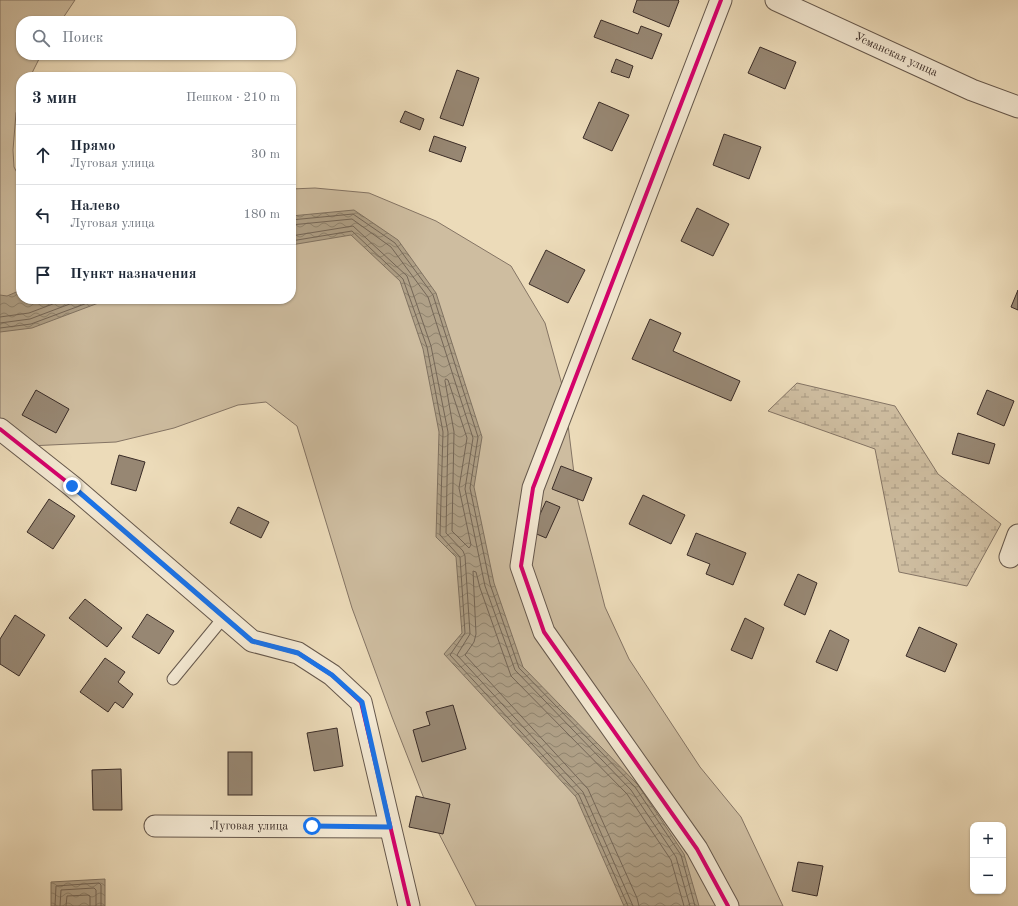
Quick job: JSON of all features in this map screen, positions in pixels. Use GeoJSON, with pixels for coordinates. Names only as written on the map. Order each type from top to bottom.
{"type":"FeatureCollection","features":[{"type":"Feature","properties":{"kind":"street"},"geometry":{"type":"LineString","coordinates":[[721,0],[532,488],[521,566],[544,632],[697,849],[728,906]]}},
{"type":"Feature","properties":{"kind":"street","name":"Усманская улица"},"geometry":{"type":"LineString","coordinates":[[776,0],[972,90],[1018,107]]}},
{"type":"Feature","properties":{"kind":"street"},"geometry":{"type":"LineString","coordinates":[[0,429],[72,486],[252,641],[298,653],[332,675],[362,702],[408,906]]}},
{"type":"Feature","properties":{"kind":"street"},"geometry":{"type":"LineString","coordinates":[[1010,557],[1018,535]]}},
{"type":"Feature","properties":{"kind":"street","name":"Луговая улица"},"geometry":{"type":"LineString","coordinates":[[155,826],[390,827]]}},
{"type":"Feature","properties":{"kind":"lane"},"geometry":{"type":"LineString","coordinates":[[173,679],[224,617]]}},
{"type":"Feature","properties":{"kind":"green space"},"geometry":{"type":"Polygon","coordinates":[[[0,0],[75,0],[64,16],[16,16],[16,60],[38,60],[32,72],[16,72],[16,113],[13,150],[14,167],[16,171],[16,304],[296,304],[296,189],[315,188],[369,193],[436,221],[511,266],[545,323],[564,392],[577,498],[605,607],[629,659],[700,767],[741,817],[783,906],[476,906],[434,824],[392,717],[352,608],[297,426],[266,402],[238,405],[174,428],[116,442],[28,446],[0,441],[0,0]]]}},
{"type":"Feature","properties":{"kind":"green space"},"geometry":{"type":"Polygon","coordinates":[[[797,383],[895,406],[938,474],[1001,524],[967,586],[899,572],[875,449],[768,411],[797,383]]]}},
{"type":"Feature","properties":{"kind":"water"},"geometry":{"type":"Polygon","coordinates":[[[354,210],[398,240],[436,293],[482,437],[474,487],[494,583],[523,667],[638,785],[684,854],[699,906],[624,906],[576,797],[444,654],[462,633],[456,557],[436,537],[439,432],[423,349],[400,281],[351,235],[296,244],[296,216],[354,210]]]}},
{"type":"Feature","properties":{"kind":"water"},"geometry":{"type":"Polygon","coordinates":[[[16,292],[16,304],[96,304],[32,328],[0,332],[0,295],[7,296],[16,292]]]}},
{"type":"Feature","properties":{"kind":"water"},"geometry":{"type":"Polygon","coordinates":[[[105,879],[105,906],[51,906],[51,882],[105,879]]]}},
{"type":"Feature","properties":{"kind":"building"},"geometry":{"type":"Polygon","coordinates":[[[637,0],[679,1],[669,27],[633,12],[637,0]]]}},
{"type":"Feature","properties":{"kind":"building"},"geometry":{"type":"Polygon","coordinates":[[[601,20],[638,34],[641,26],[662,34],[652,59],[594,37],[601,20]]]}},
{"type":"Feature","properties":{"kind":"building"},"geometry":{"type":"Polygon","coordinates":[[[760,47],[796,62],[785,89],[748,73],[760,47]]]}},
{"type":"Feature","properties":{"kind":"building"},"geometry":{"type":"Polygon","coordinates":[[[616,59],[633,66],[629,78],[611,72],[616,59]]]}},
{"type":"Feature","properties":{"kind":"building"},"geometry":{"type":"Polygon","coordinates":[[[457,70],[479,78],[463,126],[440,118],[457,70]]]}},
{"type":"Feature","properties":{"kind":"building"},"geometry":{"type":"Polygon","coordinates":[[[599,102],[629,115],[612,151],[583,138],[599,102]]]}},
{"type":"Feature","properties":{"kind":"building"},"geometry":{"type":"Polygon","coordinates":[[[405,111],[424,119],[420,130],[400,122],[405,111]]]}},
{"type":"Feature","properties":{"kind":"building"},"geometry":{"type":"Polygon","coordinates":[[[724,134],[761,147],[749,179],[713,165],[724,134]]]}},
{"type":"Feature","properties":{"kind":"building"},"geometry":{"type":"Polygon","coordinates":[[[434,136],[466,147],[461,162],[429,151],[434,136]]]}},
{"type":"Feature","properties":{"kind":"building"},"geometry":{"type":"Polygon","coordinates":[[[697,208],[729,224],[713,256],[681,241],[697,208]]]}},
{"type":"Feature","properties":{"kind":"building"},"geometry":{"type":"Polygon","coordinates":[[[546,250],[585,270],[568,303],[529,284],[546,250]]]}},
{"type":"Feature","properties":{"kind":"building"},"geometry":{"type":"Polygon","coordinates":[[[1018,290],[1018,310],[1011,307],[1018,290]]]}},
{"type":"Feature","properties":{"kind":"building"},"geometry":{"type":"Polygon","coordinates":[[[650,319],[681,333],[673,351],[740,381],[731,401],[632,359],[650,319]]]}},
{"type":"Feature","properties":{"kind":"building"},"geometry":{"type":"Polygon","coordinates":[[[36,390],[69,409],[56,433],[22,415],[36,390]]]}},
{"type":"Feature","properties":{"kind":"building"},"geometry":{"type":"Polygon","coordinates":[[[987,390],[1014,401],[1004,426],[977,414],[987,390]]]}},
{"type":"Feature","properties":{"kind":"building"},"geometry":{"type":"Polygon","coordinates":[[[958,433],[995,444],[989,464],[952,454],[958,433]]]}},
{"type":"Feature","properties":{"kind":"building"},"geometry":{"type":"Polygon","coordinates":[[[119,455],[145,462],[136,491],[111,484],[119,455]]]}},
{"type":"Feature","properties":{"kind":"building"},"geometry":{"type":"Polygon","coordinates":[[[561,466],[592,478],[583,501],[552,489],[561,466]]]}},
{"type":"Feature","properties":{"kind":"building"},"geometry":{"type":"Polygon","coordinates":[[[643,495],[685,515],[671,544],[629,524],[643,495]]]}},
{"type":"Feature","properties":{"kind":"building"},"geometry":{"type":"Polygon","coordinates":[[[49,499],[75,516],[53,549],[27,532],[49,499]]]}},
{"type":"Feature","properties":{"kind":"building"},"geometry":{"type":"Polygon","coordinates":[[[546,501],[560,507],[546,538],[532,532],[546,501]]]}},
{"type":"Feature","properties":{"kind":"building"},"geometry":{"type":"Polygon","coordinates":[[[238,507],[269,522],[261,538],[230,523],[238,507]]]}},
{"type":"Feature","properties":{"kind":"building"},"geometry":{"type":"Polygon","coordinates":[[[696,533],[746,553],[733,585],[706,574],[710,564],[687,555],[696,533]]]}},
{"type":"Feature","properties":{"kind":"building"},"geometry":{"type":"Polygon","coordinates":[[[798,574],[817,583],[805,615],[784,605],[798,574]]]}},
{"type":"Feature","properties":{"kind":"building"},"geometry":{"type":"Polygon","coordinates":[[[85,599],[122,628],[107,647],[69,618],[85,599]]]}},
{"type":"Feature","properties":{"kind":"building"},"geometry":{"type":"Polygon","coordinates":[[[147,614],[174,631],[159,654],[132,637],[147,614]]]}},
{"type":"Feature","properties":{"kind":"building"},"geometry":{"type":"Polygon","coordinates":[[[15,615],[45,635],[19,676],[0,664],[0,639],[15,615]]]}},
{"type":"Feature","properties":{"kind":"building"},"geometry":{"type":"Polygon","coordinates":[[[745,618],[764,628],[752,659],[731,650],[745,618]]]}},
{"type":"Feature","properties":{"kind":"building"},"geometry":{"type":"Polygon","coordinates":[[[919,627],[957,644],[945,672],[906,656],[919,627]]]}},
{"type":"Feature","properties":{"kind":"building"},"geometry":{"type":"Polygon","coordinates":[[[830,630],[849,640],[837,671],[816,662],[830,630]]]}},
{"type":"Feature","properties":{"kind":"building"},"geometry":{"type":"Polygon","coordinates":[[[105,658],[125,672],[118,682],[133,694],[123,708],[115,702],[108,712],[80,692],[105,658]]]}},
{"type":"Feature","properties":{"kind":"building"},"geometry":{"type":"Polygon","coordinates":[[[453,705],[466,749],[422,762],[413,730],[430,725],[426,712],[453,705]]]}},
{"type":"Feature","properties":{"kind":"building"},"geometry":{"type":"Polygon","coordinates":[[[337,728],[343,766],[314,771],[307,733],[337,728]]]}},
{"type":"Feature","properties":{"kind":"building"},"geometry":{"type":"Polygon","coordinates":[[[228,752],[252,752],[252,795],[228,795],[228,752]]]}},
{"type":"Feature","properties":{"kind":"building"},"geometry":{"type":"Polygon","coordinates":[[[121,769],[122,810],[93,810],[92,770],[121,769]]]}},
{"type":"Feature","properties":{"kind":"building"},"geometry":{"type":"Polygon","coordinates":[[[416,796],[450,804],[443,834],[409,827],[416,796]]]}},
{"type":"Feature","properties":{"kind":"building"},"geometry":{"type":"Polygon","coordinates":[[[798,862],[823,866],[817,896],[792,891],[798,862]]]}},
{"type":"Feature","properties":{"kind":"cycle path"},"geometry":{"type":"LineString","coordinates":[[721,0],[533,488],[521,566],[544,632],[697,849],[728,906]]}},
{"type":"Feature","properties":{"kind":"cycle path"},"geometry":{"type":"LineString","coordinates":[[0,429],[72,486],[252,641],[298,653],[332,675],[361,702],[409,906]]}},
{"type":"Feature","properties":{"kind":"route"},"geometry":{"type":"LineString","coordinates":[[72,486],[252,641],[298,653],[332,675],[362,702],[390,827],[312,826]]}}]}
